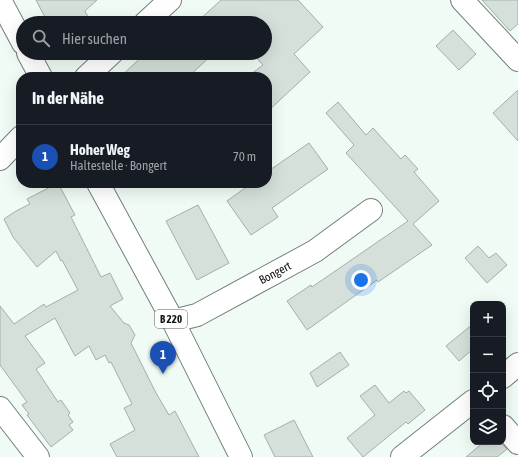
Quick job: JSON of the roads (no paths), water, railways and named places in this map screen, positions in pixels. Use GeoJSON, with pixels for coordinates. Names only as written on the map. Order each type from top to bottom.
{"type":"FeatureCollection","features":[{"type":"Feature","properties":{"kind":"street"},"geometry":{"type":"LineString","coordinates":[[0,0],[16,30]]}},
{"type":"Feature","properties":{"kind":"street"},"geometry":{"type":"LineString","coordinates":[[153,16],[170,0]]}},
{"type":"Feature","properties":{"kind":"street"},"geometry":{"type":"LineString","coordinates":[[462,0],[518,60]]}},
{"type":"Feature","properties":{"kind":"street"},"geometry":{"type":"LineString","coordinates":[[32,60],[38,72]]}},
{"type":"Feature","properties":{"kind":"street"},"geometry":{"type":"LineString","coordinates":[[91,72],[104,60]]}},
{"type":"Feature","properties":{"kind":"street"},"geometry":{"type":"LineString","coordinates":[[0,159],[16,142]]}},
{"type":"Feature","properties":{"kind":"street","name":"B 220"},"geometry":{"type":"LineString","coordinates":[[101,188],[172,321],[241,457]]}},
{"type":"Feature","properties":{"kind":"street","name":"Bongert"},"geometry":{"type":"LineString","coordinates":[[172,321],[197,316],[315,252],[371,210]]}},
{"type":"Feature","properties":{"kind":"street"},"geometry":{"type":"LineString","coordinates":[[506,374],[518,364]]}},
{"type":"Feature","properties":{"kind":"street"},"geometry":{"type":"LineString","coordinates":[[402,457],[470,404]]}},
{"type":"Feature","properties":{"kind":"street"},"geometry":{"type":"LineString","coordinates":[[3,412],[38,457]]}},
{"type":"Feature","properties":{"kind":"street"},"geometry":{"type":"LineString","coordinates":[[506,429],[518,443]]}},
{"type":"Feature","properties":{"kind":"place","name":"Hoher Weg"},"geometry":{"type":"Point","coordinates":[163,374]}}]}
